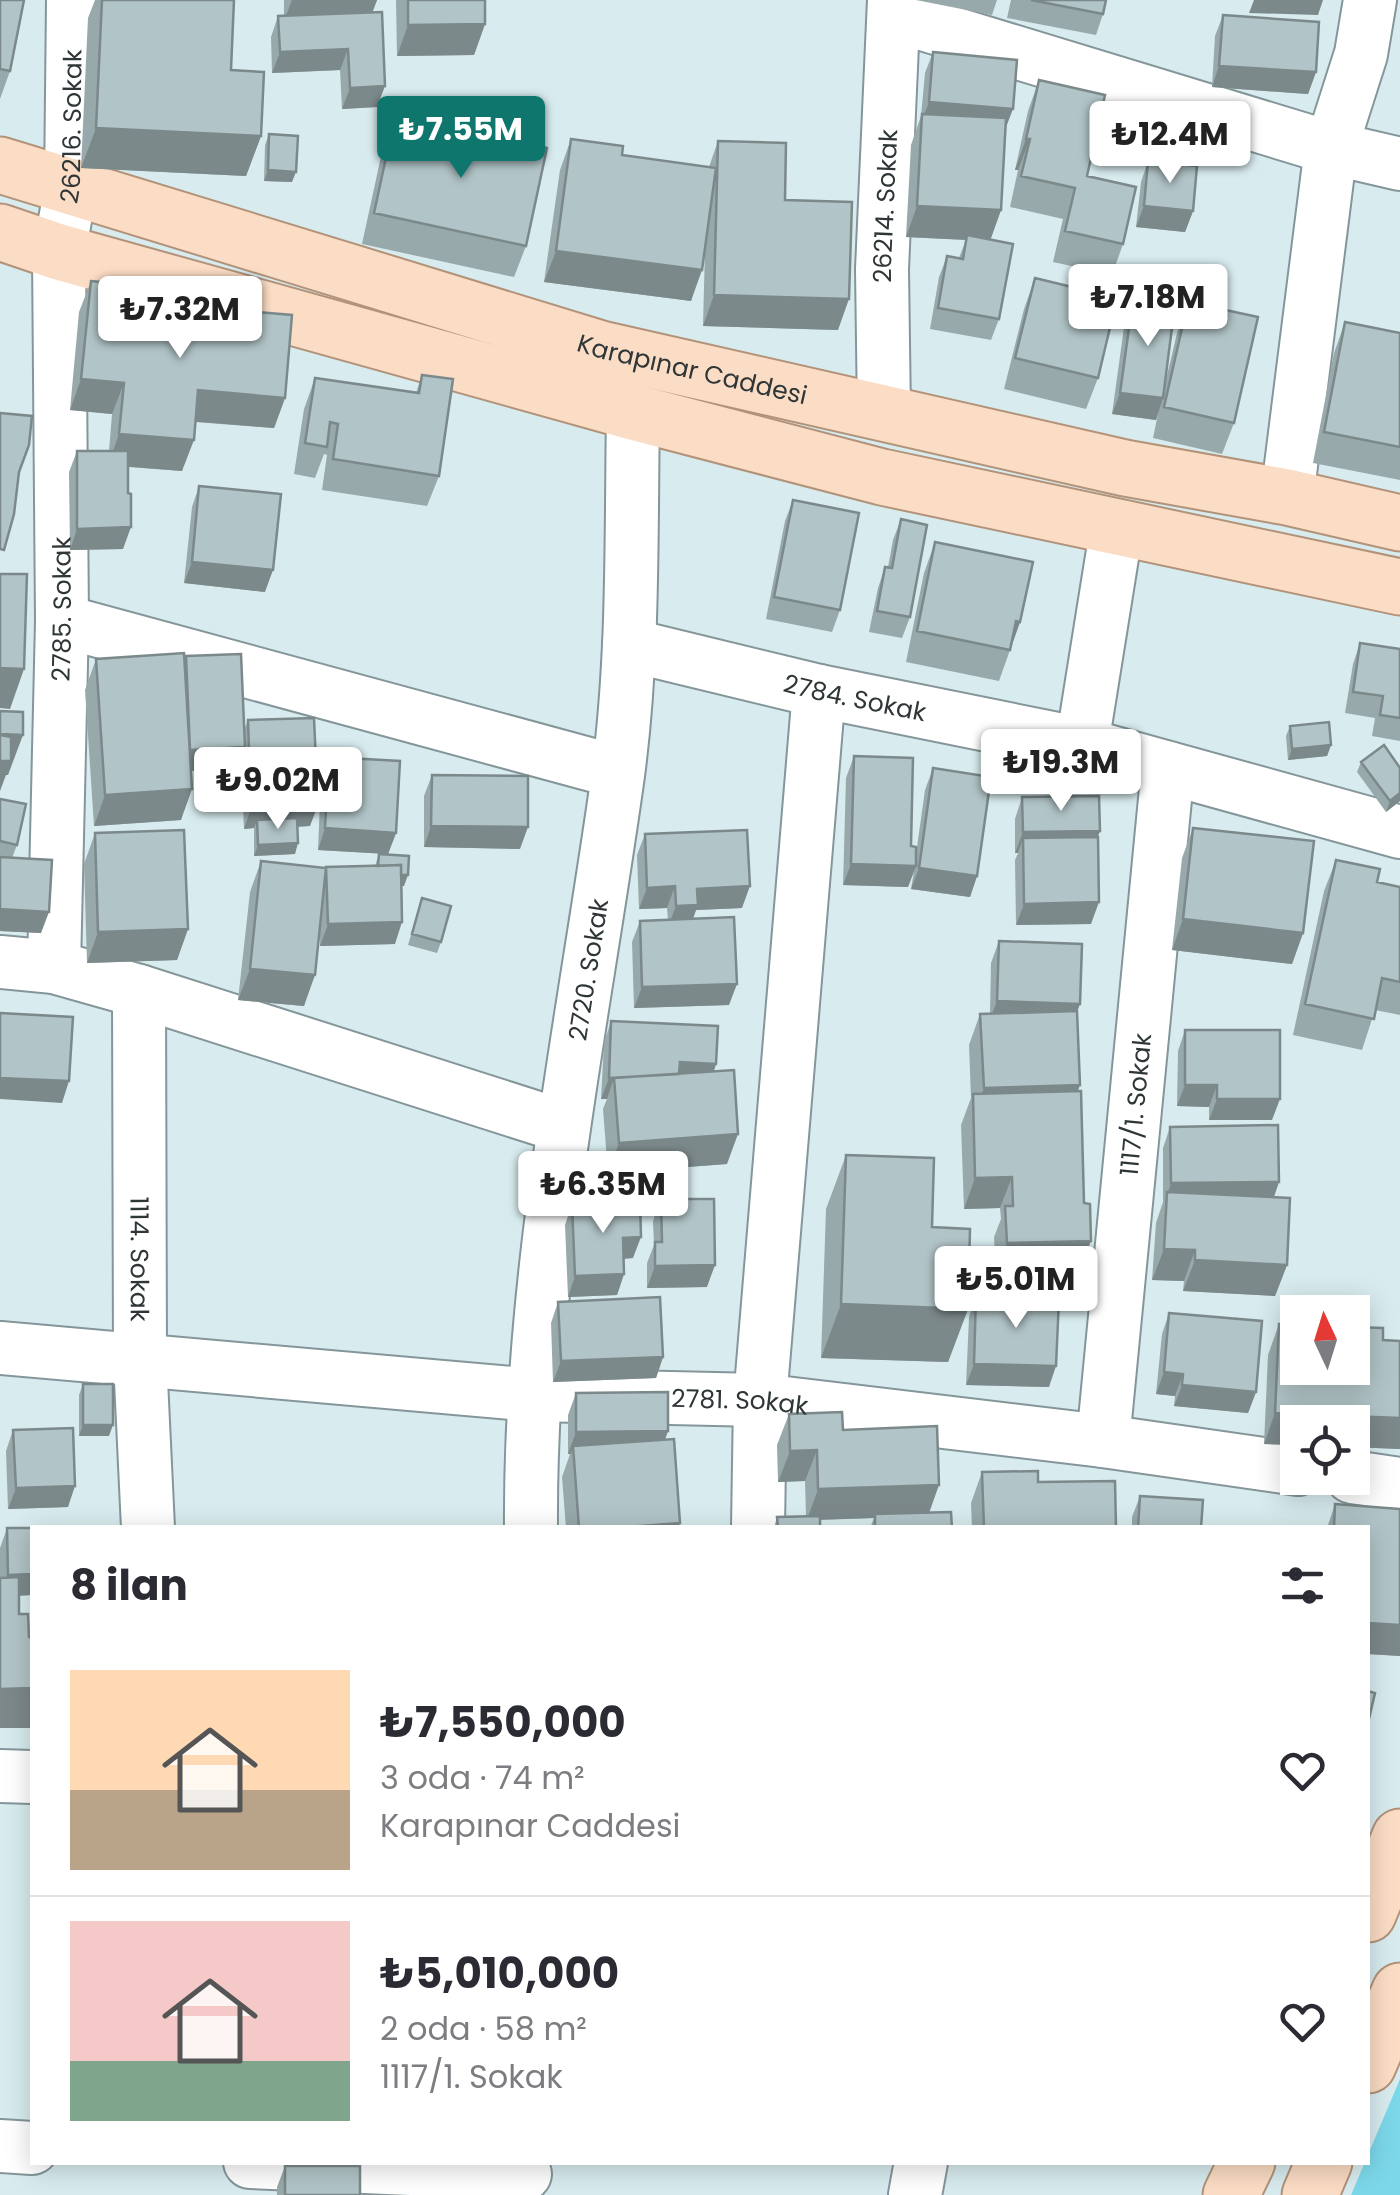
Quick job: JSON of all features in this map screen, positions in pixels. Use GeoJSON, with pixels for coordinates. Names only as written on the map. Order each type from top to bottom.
{"type":"FeatureCollection","features":[{"type":"Feature","properties":{"kind":"main road","name":"Karapınar Caddesi"},"geometry":{"type":"LineString","coordinates":[[0,164],[601,349],[1125,468],[1400,522]]}},
{"type":"Feature","properties":{"kind":"main road"},"geometry":{"type":"LineString","coordinates":[[0,232],[59,252],[633,412],[882,477],[1400,587]]}},
{"type":"Feature","properties":{"kind":"main road"},"geometry":{"type":"LineString","coordinates":[[1378,1909],[1400,1837]]}},
{"type":"Feature","properties":{"kind":"main road"},"geometry":{"type":"LineString","coordinates":[[1370,2060],[1400,1991]]}},
{"type":"Feature","properties":{"kind":"main road"},"geometry":{"type":"LineString","coordinates":[[1231,2195],[1246,2165]]}},
{"type":"Feature","properties":{"kind":"main road"},"geometry":{"type":"LineString","coordinates":[[1310,2195],[1323,2165]]}},
{"type":"Feature","properties":{"kind":"street","name":"26216. Sokak"},"geometry":{"type":"LineString","coordinates":[[59,252],[71,188],[73,0]]}},
{"type":"Feature","properties":{"kind":"street","name":"26214. Sokak"},"geometry":{"type":"LineString","coordinates":[[884,414],[882,269],[894,0]]}},
{"type":"Feature","properties":{"kind":"street"},"geometry":{"type":"LineString","coordinates":[[908,0],[923,24],[1331,148],[1400,164]]}},
{"type":"Feature","properties":{"kind":"street"},"geometry":{"type":"LineString","coordinates":[[1288,497],[1331,148],[1361,54],[1370,0]]}},
{"type":"Feature","properties":{"kind":"street","name":"2785. Sokak"},"geometry":{"type":"LineString","coordinates":[[54,967],[62,622],[59,252]]}},
{"type":"Feature","properties":{"kind":"street","name":"2720. Sokak"},"geometry":{"type":"LineString","coordinates":[[530,1525],[535,1395],[562,1126],[618,772],[629,645],[633,412]]}},
{"type":"Feature","properties":{"kind":"street"},"geometry":{"type":"LineString","coordinates":[[1082,744],[1117,526]]}},
{"type":"Feature","properties":{"kind":"street"},"geometry":{"type":"LineString","coordinates":[[62,622],[618,772]]}},
{"type":"Feature","properties":{"kind":"street","name":"2784. Sokak"},"geometry":{"type":"LineString","coordinates":[[629,645],[818,691],[1082,744],[1400,832]]}},
{"type":"Feature","properties":{"kind":"street"},"geometry":{"type":"LineString","coordinates":[[758,1525],[760,1400],[818,691]]}},
{"type":"Feature","properties":{"kind":"street","name":"1117/1. Sokak"},"geometry":{"type":"LineString","coordinates":[[1103,1441],[1168,768]]}},
{"type":"Feature","properties":{"kind":"street"},"geometry":{"type":"LineString","coordinates":[[0,962],[54,967],[139,991],[562,1126]]}},
{"type":"Feature","properties":{"kind":"street","name":"1114. Sokak"},"geometry":{"type":"LineString","coordinates":[[139,991],[140,1359],[148,1525]]}},
{"type":"Feature","properties":{"kind":"street","name":"2781. Sokak"},"geometry":{"type":"LineString","coordinates":[[0,1348],[535,1395],[760,1400],[1280,1466]]}},
{"type":"Feature","properties":{"kind":"street"},"geometry":{"type":"LineString","coordinates":[[1370,1480],[1400,1484]]}},
{"type":"Feature","properties":{"kind":"street"},"geometry":{"type":"LineString","coordinates":[[0,1776],[30,1777]]}},
{"type":"Feature","properties":{"kind":"street"},"geometry":{"type":"LineString","coordinates":[[0,2146],[30,2148]]}},
{"type":"Feature","properties":{"kind":"street"},"geometry":{"type":"LineString","coordinates":[[305,2165],[525,2177]]}},
{"type":"Feature","properties":{"kind":"street"},"geometry":{"type":"LineString","coordinates":[[915,2195],[921,2165]]}},
{"type":"Feature","properties":{"kind":"shaded area"},"geometry":{"type":"Polygon","coordinates":[[[1400,2079],[1400,2195],[1351,2195],[1364,2165],[1370,2165],[1370,2150],[1400,2079]]]}},
{"type":"Feature","properties":{"kind":"building"},"geometry":{"type":"Polygon","coordinates":[[[0,0],[24,0],[10,71],[0,69],[0,0]]]}},
{"type":"Feature","properties":{"kind":"building"},"geometry":{"type":"Polygon","coordinates":[[[102,0],[234,0],[231,70],[264,72],[261,136],[96,128],[102,0]]]}},
{"type":"Feature","properties":{"kind":"building"},"geometry":{"type":"Polygon","coordinates":[[[408,0],[485,0],[485,24],[408,25],[408,0]]]}},
{"type":"Feature","properties":{"kind":"building"},"geometry":{"type":"Polygon","coordinates":[[[1031,0],[1106,0],[1103,14],[1031,0]]]}},
{"type":"Feature","properties":{"kind":"building"},"geometry":{"type":"Polygon","coordinates":[[[382,12],[385,86],[350,88],[348,49],[280,52],[278,16],[382,12]]]}},
{"type":"Feature","properties":{"kind":"building"},"geometry":{"type":"Polygon","coordinates":[[[1223,15],[1319,22],[1316,72],[1219,66],[1223,15]]]}},
{"type":"Feature","properties":{"kind":"building"},"geometry":{"type":"Polygon","coordinates":[[[933,52],[1017,60],[1013,109],[929,102],[933,52]]]}},
{"type":"Feature","properties":{"kind":"building"},"geometry":{"type":"Polygon","coordinates":[[[1039,80],[1105,95],[1087,176],[1136,187],[1123,244],[1065,231],[1075,188],[1021,176],[1039,80]]]}},
{"type":"Feature","properties":{"kind":"building"},"geometry":{"type":"Polygon","coordinates":[[[922,114],[1006,118],[1001,210],[917,206],[922,114]]]}},
{"type":"Feature","properties":{"kind":"building"},"geometry":{"type":"Polygon","coordinates":[[[395,116],[547,148],[526,246],[374,213],[395,116]]]}},
{"type":"Feature","properties":{"kind":"building"},"geometry":{"type":"Polygon","coordinates":[[[269,134],[298,136],[296,172],[268,170],[269,134]]]}},
{"type":"Feature","properties":{"kind":"building"},"geometry":{"type":"Polygon","coordinates":[[[571,139],[623,146],[622,155],[716,168],[702,270],[556,251],[571,139]]]}},
{"type":"Feature","properties":{"kind":"building"},"geometry":{"type":"Polygon","coordinates":[[[718,141],[786,143],[785,200],[852,202],[849,299],[714,295],[718,141]]]}},
{"type":"Feature","properties":{"kind":"building"},"geometry":{"type":"Polygon","coordinates":[[[1148,161],[1197,166],[1193,211],[1144,206],[1148,161]]]}},
{"type":"Feature","properties":{"kind":"building"},"geometry":{"type":"Polygon","coordinates":[[[967,235],[1013,244],[999,319],[938,308],[947,256],[963,259],[967,235]]]}},
{"type":"Feature","properties":{"kind":"building"},"geometry":{"type":"Polygon","coordinates":[[[1035,278],[1117,298],[1098,378],[1015,358],[1035,278]]]}},
{"type":"Feature","properties":{"kind":"building"},"geometry":{"type":"Polygon","coordinates":[[[91,281],[142,286],[137,333],[205,339],[208,308],[292,315],[285,398],[198,390],[194,440],[119,434],[124,383],[81,379],[91,281]]]}},
{"type":"Feature","properties":{"kind":"building"},"geometry":{"type":"Polygon","coordinates":[[[1133,299],[1175,304],[1163,398],[1120,393],[1133,299]]]}},
{"type":"Feature","properties":{"kind":"building"},"geometry":{"type":"Polygon","coordinates":[[[1188,302],[1258,317],[1234,423],[1164,407],[1188,302]]]}},
{"type":"Feature","properties":{"kind":"building"},"geometry":{"type":"Polygon","coordinates":[[[1345,322],[1400,333],[1400,447],[1324,432],[1345,322]]]}},
{"type":"Feature","properties":{"kind":"building"},"geometry":{"type":"Polygon","coordinates":[[[422,375],[453,379],[439,476],[333,459],[338,424],[330,422],[327,447],[305,443],[315,378],[419,393],[422,375]]]}},
{"type":"Feature","properties":{"kind":"building"},"geometry":{"type":"Polygon","coordinates":[[[0,413],[32,416],[4,550],[0,549],[0,413]]]}},
{"type":"Feature","properties":{"kind":"building"},"geometry":{"type":"Polygon","coordinates":[[[77,451],[128,451],[131,527],[77,529],[77,451]]]}},
{"type":"Feature","properties":{"kind":"building"},"geometry":{"type":"Polygon","coordinates":[[[199,486],[281,494],[273,570],[192,562],[199,486]]]}},
{"type":"Feature","properties":{"kind":"building"},"geometry":{"type":"Polygon","coordinates":[[[793,500],[859,513],[840,610],[774,597],[793,500]]]}},
{"type":"Feature","properties":{"kind":"building"},"geometry":{"type":"Polygon","coordinates":[[[901,519],[927,525],[910,617],[877,611],[885,567],[892,568],[901,519]]]}},
{"type":"Feature","properties":{"kind":"building"},"geometry":{"type":"Polygon","coordinates":[[[935,542],[1033,562],[1010,650],[917,631],[935,542]]]}},
{"type":"Feature","properties":{"kind":"building"},"geometry":{"type":"Polygon","coordinates":[[[0,574],[27,574],[24,669],[0,668],[0,574]]]}},
{"type":"Feature","properties":{"kind":"building"},"geometry":{"type":"Polygon","coordinates":[[[1360,643],[1400,649],[1400,718],[1380,715],[1383,696],[1353,692],[1360,643]]]}},
{"type":"Feature","properties":{"kind":"building"},"geometry":{"type":"Polygon","coordinates":[[[184,653],[192,789],[105,795],[96,659],[184,653]]]}},
{"type":"Feature","properties":{"kind":"building"},"geometry":{"type":"Polygon","coordinates":[[[241,654],[245,747],[190,750],[186,656],[241,654]]]}},
{"type":"Feature","properties":{"kind":"building"},"geometry":{"type":"Polygon","coordinates":[[[0,711],[23,712],[23,735],[0,734],[0,711]]]}},
{"type":"Feature","properties":{"kind":"building"},"geometry":{"type":"Polygon","coordinates":[[[314,718],[318,805],[251,808],[248,720],[314,718]]]}},
{"type":"Feature","properties":{"kind":"building"},"geometry":{"type":"Polygon","coordinates":[[[1329,722],[1331,745],[1292,749],[1290,726],[1329,722]]]}},
{"type":"Feature","properties":{"kind":"building"},"geometry":{"type":"Polygon","coordinates":[[[0,735],[11,737],[11,761],[0,761],[0,735]]]}},
{"type":"Feature","properties":{"kind":"building"},"geometry":{"type":"Polygon","coordinates":[[[1384,745],[1400,768],[1400,793],[1390,801],[1361,762],[1384,745]]]}},
{"type":"Feature","properties":{"kind":"building"},"geometry":{"type":"Polygon","coordinates":[[[854,756],[913,758],[911,846],[916,847],[916,866],[851,864],[854,756]]]}},
{"type":"Feature","properties":{"kind":"building"},"geometry":{"type":"Polygon","coordinates":[[[329,757],[400,761],[396,833],[325,828],[329,757]]]}},
{"type":"Feature","properties":{"kind":"building"},"geometry":{"type":"Polygon","coordinates":[[[933,768],[991,777],[977,876],[919,868],[933,768]]]}},
{"type":"Feature","properties":{"kind":"building"},"geometry":{"type":"Polygon","coordinates":[[[432,775],[528,776],[528,827],[431,826],[432,775]]]}},
{"type":"Feature","properties":{"kind":"building"},"geometry":{"type":"Polygon","coordinates":[[[1099,796],[1100,831],[1023,832],[1022,797],[1099,796]]]}},
{"type":"Feature","properties":{"kind":"building"},"geometry":{"type":"Polygon","coordinates":[[[0,799],[26,804],[17,845],[0,841],[0,799]]]}},
{"type":"Feature","properties":{"kind":"building"},"geometry":{"type":"Polygon","coordinates":[[[297,818],[298,843],[258,845],[257,820],[297,818]]]}},
{"type":"Feature","properties":{"kind":"building"},"geometry":{"type":"Polygon","coordinates":[[[1193,828],[1314,841],[1303,933],[1183,919],[1193,828]]]}},
{"type":"Feature","properties":{"kind":"building"},"geometry":{"type":"Polygon","coordinates":[[[184,830],[188,929],[98,932],[95,833],[184,830]]]}},
{"type":"Feature","properties":{"kind":"building"},"geometry":{"type":"Polygon","coordinates":[[[747,830],[750,886],[697,889],[698,905],[676,906],[675,886],[647,888],[645,834],[747,830]]]}},
{"type":"Feature","properties":{"kind":"building"},"geometry":{"type":"Polygon","coordinates":[[[1098,837],[1099,902],[1024,904],[1023,838],[1098,837]]]}},
{"type":"Feature","properties":{"kind":"building"},"geometry":{"type":"Polygon","coordinates":[[[379,854],[409,856],[408,875],[401,875],[401,865],[378,866],[379,854]]]}},
{"type":"Feature","properties":{"kind":"building"},"geometry":{"type":"Polygon","coordinates":[[[0,857],[52,860],[49,912],[0,909],[0,857]]]}},
{"type":"Feature","properties":{"kind":"building"},"geometry":{"type":"Polygon","coordinates":[[[1336,860],[1380,869],[1377,882],[1400,887],[1400,982],[1382,978],[1374,1019],[1305,1004],[1336,860]]]}},
{"type":"Feature","properties":{"kind":"building"},"geometry":{"type":"Polygon","coordinates":[[[261,861],[326,868],[315,975],[250,969],[261,861]]]}},
{"type":"Feature","properties":{"kind":"building"},"geometry":{"type":"Polygon","coordinates":[[[401,865],[402,922],[328,924],[326,867],[401,865]]]}},
{"type":"Feature","properties":{"kind":"building"},"geometry":{"type":"Polygon","coordinates":[[[422,898],[451,906],[441,942],[412,934],[422,898]]]}},
{"type":"Feature","properties":{"kind":"building"},"geometry":{"type":"Polygon","coordinates":[[[734,917],[737,984],[642,987],[640,921],[734,917]]]}},
{"type":"Feature","properties":{"kind":"building"},"geometry":{"type":"Polygon","coordinates":[[[999,941],[1082,944],[1080,1004],[997,1001],[999,941]]]}},
{"type":"Feature","properties":{"kind":"building"},"geometry":{"type":"Polygon","coordinates":[[[1077,1011],[1080,1085],[984,1088],[980,1014],[1077,1011]]]}},
{"type":"Feature","properties":{"kind":"building"},"geometry":{"type":"Polygon","coordinates":[[[0,1013],[73,1017],[69,1081],[0,1078],[0,1013]]]}},
{"type":"Feature","properties":{"kind":"building"},"geometry":{"type":"Polygon","coordinates":[[[611,1021],[718,1026],[716,1064],[680,1062],[679,1074],[609,1078],[611,1021]]]}},
{"type":"Feature","properties":{"kind":"building"},"geometry":{"type":"Polygon","coordinates":[[[1185,1030],[1280,1030],[1280,1099],[1217,1099],[1217,1085],[1185,1085],[1185,1030]]]}},
{"type":"Feature","properties":{"kind":"building"},"geometry":{"type":"Polygon","coordinates":[[[734,1070],[738,1134],[619,1143],[614,1078],[734,1070]]]}},
{"type":"Feature","properties":{"kind":"building"},"geometry":{"type":"Polygon","coordinates":[[[1081,1091],[1084,1203],[1090,1204],[1091,1241],[1007,1243],[1005,1206],[1013,1206],[1012,1177],[975,1178],[973,1094],[1081,1091]]]}},
{"type":"Feature","properties":{"kind":"building"},"geometry":{"type":"Polygon","coordinates":[[[1278,1125],[1279,1182],[1171,1183],[1170,1127],[1278,1125]]]}},
{"type":"Feature","properties":{"kind":"building"},"geometry":{"type":"Polygon","coordinates":[[[846,1155],[934,1158],[932,1227],[970,1229],[968,1309],[841,1304],[846,1155]]]}},
{"type":"Feature","properties":{"kind":"building"},"geometry":{"type":"Polygon","coordinates":[[[1167,1192],[1290,1198],[1287,1265],[1195,1260],[1195,1250],[1164,1249],[1167,1192]]]}},
{"type":"Feature","properties":{"kind":"building"},"geometry":{"type":"Polygon","coordinates":[[[661,1199],[714,1199],[715,1265],[655,1266],[655,1242],[662,1242],[661,1199]]]}},
{"type":"Feature","properties":{"kind":"building"},"geometry":{"type":"Polygon","coordinates":[[[640,1202],[641,1237],[623,1238],[624,1274],[575,1276],[572,1204],[640,1202]]]}},
{"type":"Feature","properties":{"kind":"building"},"geometry":{"type":"Polygon","coordinates":[[[976,1296],[1059,1299],[1056,1366],[974,1364],[976,1296]]]}},
{"type":"Feature","properties":{"kind":"building"},"geometry":{"type":"Polygon","coordinates":[[[660,1297],[663,1357],[561,1361],[558,1302],[660,1297]]]}},
{"type":"Feature","properties":{"kind":"building"},"geometry":{"type":"Polygon","coordinates":[[[1169,1313],[1262,1321],[1256,1392],[1182,1385],[1183,1374],[1164,1372],[1169,1313]]]}},
{"type":"Feature","properties":{"kind":"building"},"geometry":{"type":"Polygon","coordinates":[[[1279,1324],[1280,1385],[1370,1385],[1370,1328],[1383,1328],[1383,1340],[1400,1341],[1400,1418],[1370,1417],[1370,1405],[1280,1405],[1280,1413],[1275,1413],[1279,1324]]]}},
{"type":"Feature","properties":{"kind":"building"},"geometry":{"type":"Polygon","coordinates":[[[83,1384],[113,1384],[113,1425],[83,1425],[83,1384]]]}},
{"type":"Feature","properties":{"kind":"building"},"geometry":{"type":"Polygon","coordinates":[[[668,1392],[668,1431],[576,1432],[576,1393],[668,1392]]]}},
{"type":"Feature","properties":{"kind":"building"},"geometry":{"type":"Polygon","coordinates":[[[842,1412],[843,1430],[937,1426],[939,1485],[818,1489],[817,1450],[790,1451],[789,1414],[842,1412]]]}},
{"type":"Feature","properties":{"kind":"building"},"geometry":{"type":"Polygon","coordinates":[[[73,1428],[75,1486],[16,1488],[13,1430],[73,1428]]]}},
{"type":"Feature","properties":{"kind":"building"},"geometry":{"type":"Polygon","coordinates":[[[674,1439],[680,1523],[579,1525],[573,1446],[674,1439]]]}},
{"type":"Feature","properties":{"kind":"building"},"geometry":{"type":"Polygon","coordinates":[[[1038,1471],[1038,1482],[1115,1481],[1116,1525],[984,1525],[982,1472],[1038,1471]]]}},
{"type":"Feature","properties":{"kind":"building"},"geometry":{"type":"Polygon","coordinates":[[[1140,1496],[1203,1500],[1201,1525],[1138,1525],[1140,1496]]]}},
{"type":"Feature","properties":{"kind":"building"},"geometry":{"type":"Polygon","coordinates":[[[1335,1504],[1400,1509],[1400,1625],[1370,1623],[1370,1525],[1334,1525],[1335,1504]]]}},
{"type":"Feature","properties":{"kind":"building"},"geometry":{"type":"Polygon","coordinates":[[[951,1512],[952,1525],[875,1525],[875,1514],[951,1512]]]}},
{"type":"Feature","properties":{"kind":"building"},"geometry":{"type":"Polygon","coordinates":[[[820,1516],[820,1525],[778,1525],[777,1517],[820,1516]]]}},
{"type":"Feature","properties":{"kind":"building"},"geometry":{"type":"Polygon","coordinates":[[[7,1528],[30,1528],[30,1574],[8,1575],[7,1528]]]}},
{"type":"Feature","properties":{"kind":"building"},"geometry":{"type":"Polygon","coordinates":[[[19,1577],[19,1614],[28,1614],[30,1688],[0,1689],[0,1578],[19,1577]]]}},
{"type":"Feature","properties":{"kind":"building"},"geometry":{"type":"Polygon","coordinates":[[[285,2166],[360,2166],[360,2195],[285,2195],[285,2166]]]}}]}
